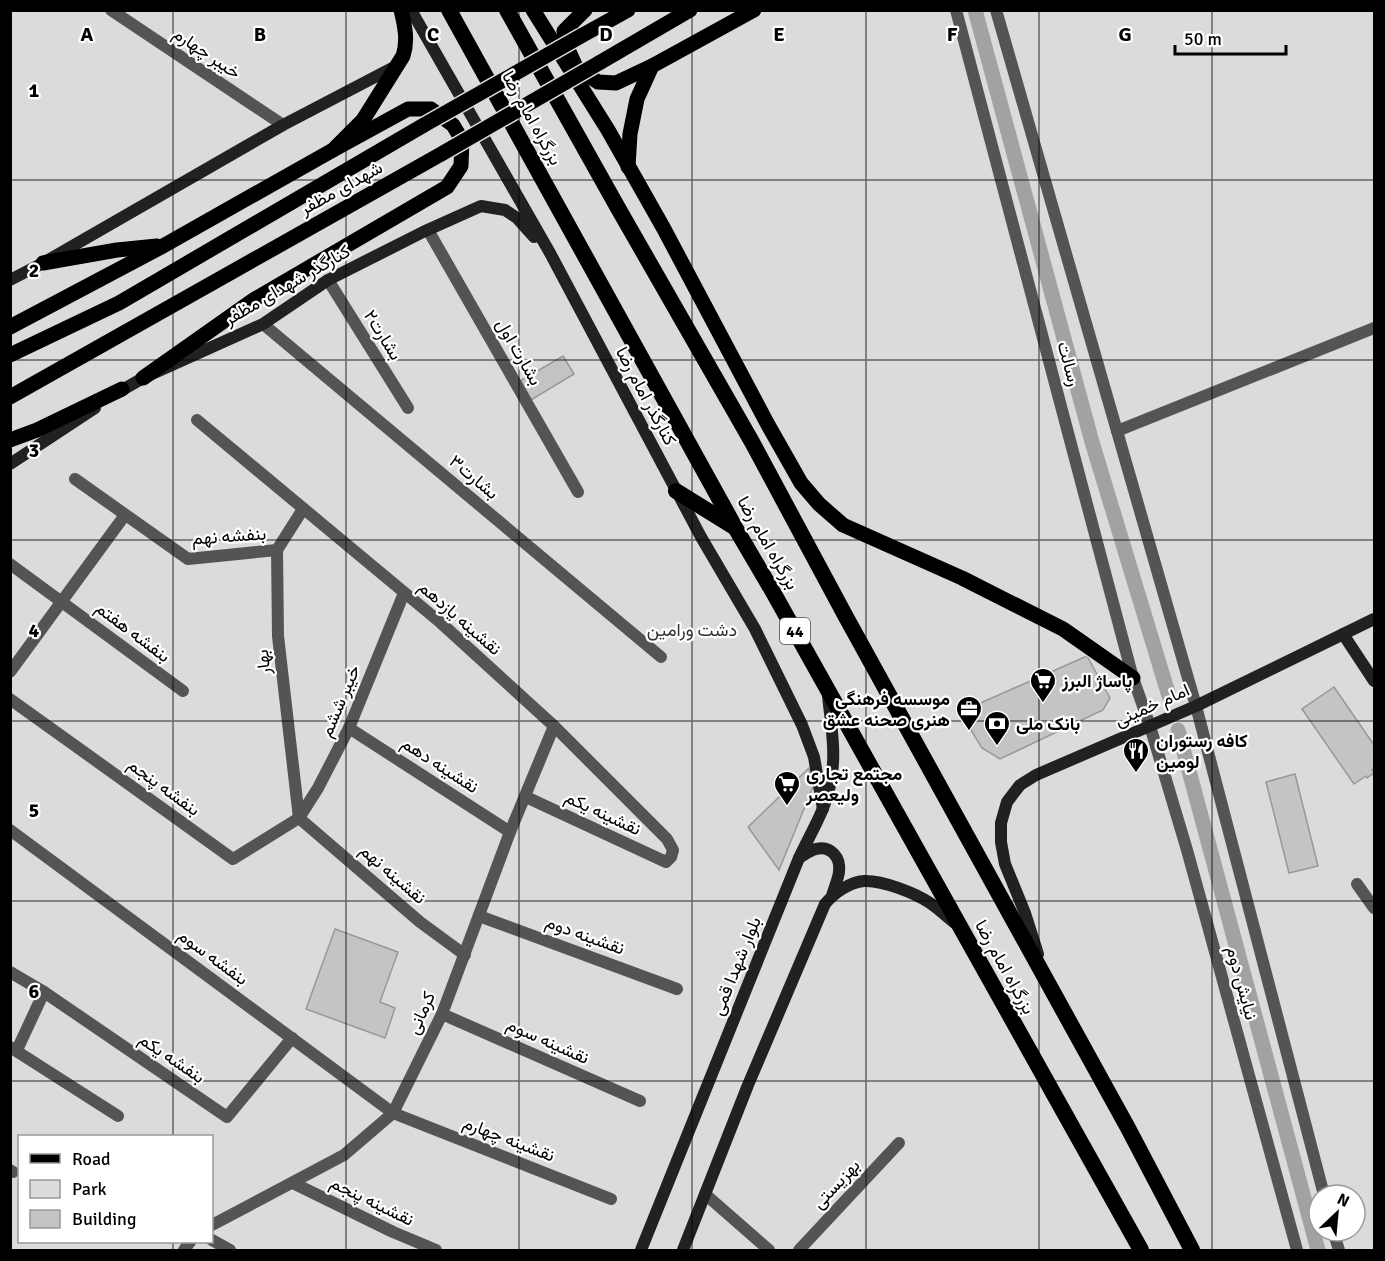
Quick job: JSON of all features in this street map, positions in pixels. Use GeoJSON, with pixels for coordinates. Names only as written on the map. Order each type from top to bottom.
{"type":"FeatureCollection","features":[{"type":"Feature","properties":{"kind":"highway","name":"بزرگراه امام رضا"},"geometry":{"type":"LineString","coordinates":[[449,10],[736,529],[774,592],[1141,1251]]}},
{"type":"Feature","properties":{"kind":"highway","name":"بزرگراه امام رضا"},"geometry":{"type":"LineString","coordinates":[[507,10],[752,442],[1128,1128],[1192,1251]]}},
{"type":"Feature","properties":{"kind":"highway"},"geometry":{"type":"LineString","coordinates":[[676,491],[736,529]]}},
{"type":"Feature","properties":{"kind":"main road"},"geometry":{"type":"LineString","coordinates":[[333,150],[363,120],[403,56],[406,45],[401,10]]}},
{"type":"Feature","properties":{"kind":"main road","name":"کنارگذر امام رضا"},"geometry":{"type":"LineString","coordinates":[[411,10],[550,253],[701,537],[755,629],[802,725],[814,757],[823,809]]}},
{"type":"Feature","properties":{"kind":"main road"},"geometry":{"type":"LineString","coordinates":[[533,10],[608,130],[801,483],[819,504],[843,525],[962,578],[1063,629],[1133,678]]}},
{"type":"Feature","properties":{"kind":"main road"},"geometry":{"type":"LineString","coordinates":[[585,10],[564,31],[567,47],[576,67],[598,82],[616,83],[652,66],[754,10]]}},
{"type":"Feature","properties":{"kind":"main road","name":"شهدای مظفر"},"geometry":{"type":"LineString","coordinates":[[10,355],[119,303],[424,125],[628,10]]}},
{"type":"Feature","properties":{"kind":"main road","name":"شهدای مظفر"},"geometry":{"type":"LineString","coordinates":[[10,397],[443,153],[690,10]]}},
{"type":"Feature","properties":{"kind":"main road"},"geometry":{"type":"LineString","coordinates":[[10,280],[283,125],[396,66]]}},
{"type":"Feature","properties":{"kind":"main road"},"geometry":{"type":"LineString","coordinates":[[628,168],[630,134],[637,99],[652,66]]}},
{"type":"Feature","properties":{"kind":"main road"},"geometry":{"type":"LineString","coordinates":[[10,327],[163,246],[408,109],[430,109],[453,125],[462,140],[461,166],[447,187],[255,299],[143,378]]}},
{"type":"Feature","properties":{"kind":"main road","name":"کنارگذر شهدای مظفر"},"geometry":{"type":"LineString","coordinates":[[10,465],[122,389],[263,324],[328,280],[481,206],[504,210],[517,218],[550,253]]}},
{"type":"Feature","properties":{"kind":"main road"},"geometry":{"type":"LineString","coordinates":[[43,263],[117,250],[163,246]]}},
{"type":"Feature","properties":{"kind":"main road"},"geometry":{"type":"LineString","coordinates":[[10,440],[37,430],[122,389]]}},
{"type":"Feature","properties":{"kind":"main road","name":"امام خمینی"},"geometry":{"type":"LineString","coordinates":[[1046,978],[1025,913],[1005,864],[1001,842],[1001,823],[1007,802],[1020,785],[1036,775],[1196,706],[1342,634],[1372,624]]}},
{"type":"Feature","properties":{"kind":"main road"},"geometry":{"type":"LineString","coordinates":[[1342,634],[1374,681]]}},
{"type":"Feature","properties":{"kind":"main road","name":"بلوار شهدا قمی"},"geometry":{"type":"LineString","coordinates":[[641,1251],[799,858],[823,809],[831,784],[833,752],[827,689]]}},
{"type":"Feature","properties":{"kind":"main road"},"geometry":{"type":"LineString","coordinates":[[799,858],[815,849],[830,850],[835,854],[839,862],[839,872],[832,896]]}},
{"type":"Feature","properties":{"kind":"main road"},"geometry":{"type":"LineString","coordinates":[[683,1251],[748,1085],[825,904],[832,896],[850,885],[865,881],[886,884],[911,892],[931,904],[962,929]]}},
{"type":"Feature","properties":{"kind":"street","name":"خیبر چهارم"},"geometry":{"type":"LineString","coordinates":[[111,10],[283,125]]}},
{"type":"Feature","properties":{"kind":"street","name":"رسالت"},"geometry":{"type":"LineString","coordinates":[[956,10],[1133,678],[1150,726]]}},
{"type":"Feature","properties":{"kind":"street","name":"رسالت"},"geometry":{"type":"LineString","coordinates":[[996,10],[1196,706]]}},
{"type":"Feature","properties":{"kind":"street","name":"بشارت اول"},"geometry":{"type":"LineString","coordinates":[[428,230],[578,492]]}},
{"type":"Feature","properties":{"kind":"street","name":"بشارت۲"},"geometry":{"type":"LineString","coordinates":[[328,280],[408,408]]}},
{"type":"Feature","properties":{"kind":"street","name":"بشارت۳"},"geometry":{"type":"LineString","coordinates":[[263,324],[661,657]]}},
{"type":"Feature","properties":{"kind":"street"},"geometry":{"type":"LineString","coordinates":[[1117,431],[1373,331]]}},
{"type":"Feature","properties":{"kind":"street","name":"نقشینه یازدهم"},"geometry":{"type":"LineString","coordinates":[[197,420],[441,623],[554,726],[667,838],[673,849],[671,857],[666,862]]}},
{"type":"Feature","properties":{"kind":"street","name":"بنفشه نهم"},"geometry":{"type":"LineString","coordinates":[[75,479],[188,560],[278,550]]}},
{"type":"Feature","properties":{"kind":"street"},"geometry":{"type":"LineString","coordinates":[[278,550],[303,509]]}},
{"type":"Feature","properties":{"kind":"street"},"geometry":{"type":"LineString","coordinates":[[10,672],[125,515]]}},
{"type":"Feature","properties":{"kind":"street","name":"بهار"},"geometry":{"type":"LineString","coordinates":[[278,550],[278,636],[299,818]]}},
{"type":"Feature","properties":{"kind":"street","name":"بنفشه هفتم"},"geometry":{"type":"LineString","coordinates":[[10,564],[183,691]]}},
{"type":"Feature","properties":{"kind":"street","name":"خیبر ششم"},"geometry":{"type":"LineString","coordinates":[[299,818],[318,788],[349,728],[404,593]]}},
{"type":"Feature","properties":{"kind":"street","name":"بنفشه پنجم"},"geometry":{"type":"LineString","coordinates":[[10,699],[233,859],[299,818]]}},
{"type":"Feature","properties":{"kind":"street","name":"نیایش دوم"},"geometry":{"type":"LineString","coordinates":[[1196,706],[1321,1183]]}},
{"type":"Feature","properties":{"kind":"street","name":"کرمانی"},"geometry":{"type":"LineString","coordinates":[[213,1224],[345,1155],[393,1113],[442,1014],[510,832],[554,726]]}},
{"type":"Feature","properties":{"kind":"street","name":"نیایش دوم"},"geometry":{"type":"LineString","coordinates":[[1150,726],[1187,850],[1297,1251]]}},
{"type":"Feature","properties":{"kind":"street","name":"نقشینه دهم"},"geometry":{"type":"LineString","coordinates":[[349,728],[510,832]]}},
{"type":"Feature","properties":{"kind":"street","name":"نقشینه یکم"},"geometry":{"type":"LineString","coordinates":[[526,797],[666,862]]}},
{"type":"Feature","properties":{"kind":"street","name":"نقشینه نهم"},"geometry":{"type":"LineString","coordinates":[[299,818],[420,922],[465,955]]}},
{"type":"Feature","properties":{"kind":"street","name":"بنفشه سوم"},"geometry":{"type":"LineString","coordinates":[[10,830],[393,1113]]}},
{"type":"Feature","properties":{"kind":"street"},"geometry":{"type":"LineString","coordinates":[[1357,884],[1374,908]]}},
{"type":"Feature","properties":{"kind":"street","name":"نقشینه دوم"},"geometry":{"type":"LineString","coordinates":[[479,916],[677,989]]}},
{"type":"Feature","properties":{"kind":"street","name":"بنفشه یکم"},"geometry":{"type":"LineString","coordinates":[[10,972],[44,992],[226,1117],[292,1038]]}},
{"type":"Feature","properties":{"kind":"street"},"geometry":{"type":"LineString","coordinates":[[44,992],[14,1048],[118,1116]]}},
{"type":"Feature","properties":{"kind":"street","name":"نقشینه سوم"},"geometry":{"type":"LineString","coordinates":[[442,1014],[640,1101]]}},
{"type":"Feature","properties":{"kind":"street","name":"نقشینه چهارم"},"geometry":{"type":"LineString","coordinates":[[393,1113],[611,1199]]}},
{"type":"Feature","properties":{"kind":"street","name":"بهزیستی"},"geometry":{"type":"LineString","coordinates":[[799,1251],[899,1143]]}},
{"type":"Feature","properties":{"kind":"street","name":"نقشینه پنجم"},"geometry":{"type":"LineString","coordinates":[[293,1183],[436,1251]]}},
{"type":"Feature","properties":{"kind":"street"},"geometry":{"type":"LineString","coordinates":[[705,1194],[769,1251]]}},
{"type":"Feature","properties":{"kind":"street"},"geometry":{"type":"LineString","coordinates":[[213,1241],[230,1251]]}},
{"type":"Feature","properties":{"kind":"green space","name":"دشت ورامین"},"geometry":{"type":"Polygon","coordinates":[[[10,11],[1374,11],[1374,1250],[11,1250],[10,11]]]}},
{"type":"Feature","properties":{"kind":"building"},"geometry":{"type":"Polygon","coordinates":[[[563,356],[574,374],[531,400],[520,381],[563,356]]]}},
{"type":"Feature","properties":{"kind":"building","name":"پاساژ البرز"},"geometry":{"type":"Polygon","coordinates":[[[1087,656],[1110,698],[1103,710],[1000,759],[982,748],[960,712],[1087,656]]]}},
{"type":"Feature","properties":{"kind":"building"},"geometry":{"type":"Polygon","coordinates":[[[1334,687],[1374,745],[1374,768],[1372,770],[1374,773],[1354,784],[1302,709],[1334,687]]]}},
{"type":"Feature","properties":{"kind":"building","name":"مجتمع تجاری ولیعصر"},"geometry":{"type":"Polygon","coordinates":[[[809,768],[813,787],[779,870],[748,827],[809,768]]]}},
{"type":"Feature","properties":{"kind":"building"},"geometry":{"type":"Polygon","coordinates":[[[1295,774],[1318,866],[1289,873],[1266,782],[1295,774]]]}},
{"type":"Feature","properties":{"kind":"building"},"geometry":{"type":"Polygon","coordinates":[[[335,929],[398,952],[380,1002],[395,1008],[385,1038],[306,1009],[335,929]]]}},
{"type":"Feature","properties":{"kind":"waterway"},"geometry":{"type":"LineString","coordinates":[[975,10],[1092,442],[1169,696]]}},
{"type":"Feature","properties":{"kind":"waterway"},"geometry":{"type":"LineString","coordinates":[[1178,730],[1318,1250]]}},
{"type":"Feature","properties":{"kind":"place","name":"پاساژ البرز"},"geometry":{"type":"Point","coordinates":[1043,704]}},
{"type":"Feature","properties":{"kind":"place","name":"موسسه فرهنگی هنری صحنه عشق"},"geometry":{"type":"Point","coordinates":[969,732]}},
{"type":"Feature","properties":{"kind":"place","name":"بانک ملی"},"geometry":{"type":"Point","coordinates":[997,747]}},
{"type":"Feature","properties":{"kind":"place","name":"کافه رستوران لومین"},"geometry":{"type":"Point","coordinates":[1136,774]}},
{"type":"Feature","properties":{"kind":"place","name":"مجتمع تجاری ولیعصر"},"geometry":{"type":"Point","coordinates":[787,807]}}]}
